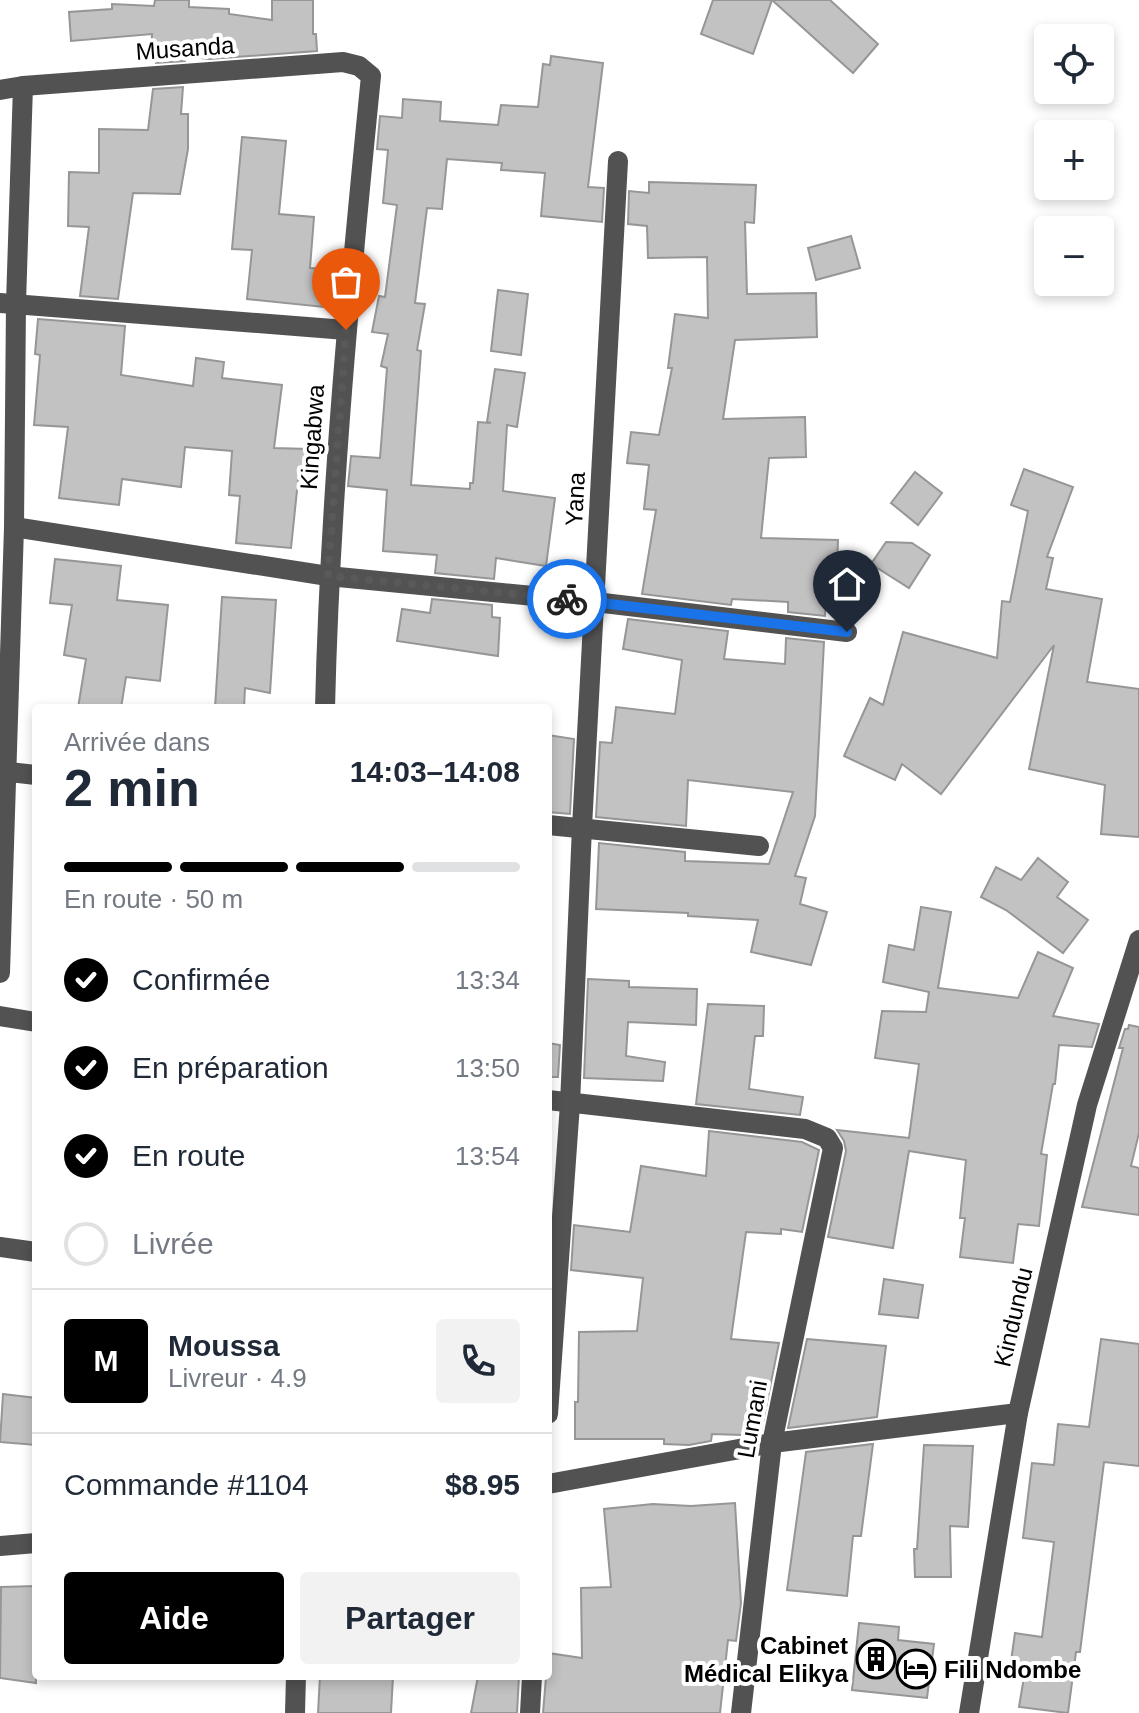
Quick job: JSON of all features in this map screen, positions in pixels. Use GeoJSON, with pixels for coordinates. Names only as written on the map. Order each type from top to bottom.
{"type":"FeatureCollection","features":[{"type":"Feature","properties":{"kind":"street","name":"Musanda"},"geometry":{"type":"LineString","coordinates":[[0,90],[343,62],[359,66],[371,76]]}},
{"type":"Feature","properties":{"kind":"street","name":"Kingabwa"},"geometry":{"type":"LineString","coordinates":[[325,704],[328,576],[346,330],[371,76]]}},
{"type":"Feature","properties":{"kind":"street"},"geometry":{"type":"LineString","coordinates":[[0,973],[14,527],[8,303],[23,86]]}},
{"type":"Feature","properties":{"kind":"street","name":"Yana"},"geometry":{"type":"LineString","coordinates":[[552,1308],[570,1104],[618,161]]}},
{"type":"Feature","properties":{"kind":"street"},"geometry":{"type":"LineString","coordinates":[[8,303],[346,330]]}},
{"type":"Feature","properties":{"kind":"street"},"geometry":{"type":"LineString","coordinates":[[14,527],[328,576],[595,602],[847,632]]}},
{"type":"Feature","properties":{"kind":"street"},"geometry":{"type":"LineString","coordinates":[[4,771],[32,774]]}},
{"type":"Feature","properties":{"kind":"street"},"geometry":{"type":"LineString","coordinates":[[552,825],[759,846]]}},
{"type":"Feature","properties":{"kind":"street","name":"Kindundu"},"geometry":{"type":"LineString","coordinates":[[969,1713],[1018,1413],[1087,1105],[1139,940]]}},
{"type":"Feature","properties":{"kind":"street"},"geometry":{"type":"LineString","coordinates":[[0,1016],[32,1021]]}},
{"type":"Feature","properties":{"kind":"street"},"geometry":{"type":"LineString","coordinates":[[552,1101],[570,1104]]}},
{"type":"Feature","properties":{"kind":"street","name":"Lumani"},"geometry":{"type":"LineString","coordinates":[[570,1104],[805,1129],[827,1138],[833,1148],[772,1443],[741,1713]]}},
{"type":"Feature","properties":{"kind":"street"},"geometry":{"type":"LineString","coordinates":[[0,1247],[32,1251]]}},
{"type":"Feature","properties":{"kind":"street"},"geometry":{"type":"LineString","coordinates":[[552,1483],[772,1443],[1018,1413]]}},
{"type":"Feature","properties":{"kind":"street"},"geometry":{"type":"LineString","coordinates":[[0,1546],[32,1543]]}},
{"type":"Feature","properties":{"kind":"street"},"geometry":{"type":"LineString","coordinates":[[295,1713],[296,1680]]}},
{"type":"Feature","properties":{"kind":"street"},"geometry":{"type":"LineString","coordinates":[[530,1713],[532,1680]]}},
{"type":"Feature","properties":{"kind":"building"},"geometry":{"type":"Polygon","coordinates":[[[155,0],[189,0],[189,7],[229,9],[229,14],[272,20],[272,0],[313,0],[313,34],[316,34],[317,51],[209,59],[185,56],[185,61],[156,63],[157,58],[151,57],[152,34],[71,41],[69,12],[112,9],[112,4],[154,6],[155,0]]]}},
{"type":"Feature","properties":{"kind":"building"},"geometry":{"type":"Polygon","coordinates":[[[713,0],[772,0],[753,54],[701,34],[713,0]]]}},
{"type":"Feature","properties":{"kind":"building"},"geometry":{"type":"Polygon","coordinates":[[[772,0],[830,0],[878,44],[853,73],[772,0]]]}},
{"type":"Feature","properties":{"kind":"building"},"geometry":{"type":"Polygon","coordinates":[[[551,56],[603,63],[588,187],[604,188],[602,222],[541,216],[545,173],[501,170],[502,163],[447,159],[442,209],[427,208],[415,303],[425,304],[417,350],[421,351],[411,485],[470,489],[478,422],[491,423],[487,422],[495,369],[525,373],[517,427],[507,425],[503,491],[555,498],[546,566],[496,558],[494,579],[435,573],[437,555],[383,551],[387,490],[348,486],[351,456],[380,458],[387,368],[381,366],[388,334],[372,332],[379,296],[385,297],[397,205],[383,203],[388,150],[377,149],[380,116],[402,118],[403,99],[441,102],[440,121],[498,125],[501,105],[538,107],[543,64],[550,65],[551,56]]]}},
{"type":"Feature","properties":{"kind":"building"},"geometry":{"type":"Polygon","coordinates":[[[183,87],[181,114],[188,114],[188,149],[180,194],[133,193],[118,299],[80,296],[89,227],[68,226],[69,172],[99,173],[99,129],[148,130],[153,89],[183,87]]]}},
{"type":"Feature","properties":{"kind":"building"},"geometry":{"type":"Polygon","coordinates":[[[242,137],[286,141],[279,214],[314,217],[310,268],[328,269],[324,307],[247,299],[252,250],[232,249],[242,137]]]}},
{"type":"Feature","properties":{"kind":"building"},"geometry":{"type":"Polygon","coordinates":[[[649,182],[756,185],[754,223],[745,222],[747,294],[816,293],[817,337],[735,340],[723,419],[805,417],[806,457],[769,458],[761,538],[838,540],[836,598],[826,598],[825,616],[788,612],[788,602],[732,599],[731,605],[642,594],[656,510],[644,509],[649,465],[627,463],[631,432],[659,435],[672,368],[668,368],[675,314],[708,318],[707,257],[648,258],[647,226],[628,224],[629,191],[649,193],[649,182]]]}},
{"type":"Feature","properties":{"kind":"building"},"geometry":{"type":"Polygon","coordinates":[[[851,236],[860,268],[816,280],[808,248],[851,236]]]}},
{"type":"Feature","properties":{"kind":"building"},"geometry":{"type":"Polygon","coordinates":[[[498,290],[528,294],[521,355],[491,351],[498,290]]]}},
{"type":"Feature","properties":{"kind":"building"},"geometry":{"type":"Polygon","coordinates":[[[38,319],[125,326],[121,375],[193,386],[196,358],[224,362],[222,378],[282,385],[274,448],[309,449],[305,481],[298,481],[291,548],[236,543],[240,496],[229,495],[232,451],[185,447],[181,487],[122,479],[119,505],[59,498],[68,427],[34,425],[40,355],[35,354],[38,319]]]}},
{"type":"Feature","properties":{"kind":"building"},"geometry":{"type":"Polygon","coordinates":[[[1024,469],[1073,487],[1047,557],[1053,558],[1046,589],[1102,599],[1087,682],[1139,689],[1139,837],[1101,834],[1105,785],[1029,769],[1054,645],[941,794],[902,764],[895,780],[844,756],[870,698],[883,705],[903,632],[997,658],[1002,601],[1010,602],[1028,511],[1011,505],[1024,469]]]}},
{"type":"Feature","properties":{"kind":"building"},"geometry":{"type":"Polygon","coordinates":[[[915,472],[942,493],[918,525],[891,503],[915,472]]]}},
{"type":"Feature","properties":{"kind":"building"},"geometry":{"type":"Polygon","coordinates":[[[886,542],[912,543],[930,555],[909,588],[871,564],[886,542]]]}},
{"type":"Feature","properties":{"kind":"building"},"geometry":{"type":"Polygon","coordinates":[[[55,559],[121,566],[117,600],[168,605],[160,681],[126,677],[122,704],[79,704],[86,659],[64,655],[72,605],[50,603],[55,559]]]}},
{"type":"Feature","properties":{"kind":"building"},"geometry":{"type":"Polygon","coordinates":[[[222,597],[276,600],[270,693],[245,688],[244,704],[215,704],[222,597]]]}},
{"type":"Feature","properties":{"kind":"building"},"geometry":{"type":"Polygon","coordinates":[[[432,599],[492,605],[492,617],[500,618],[498,656],[397,641],[402,609],[430,613],[432,599]]]}},
{"type":"Feature","properties":{"kind":"building"},"geometry":{"type":"Polygon","coordinates":[[[628,619],[728,631],[724,659],[785,664],[786,638],[824,642],[815,816],[795,876],[806,878],[800,904],[827,912],[811,965],[751,952],[758,920],[596,909],[599,843],[685,852],[685,861],[769,864],[793,792],[688,780],[686,826],[596,817],[600,742],[612,743],[616,707],[675,714],[682,660],[623,649],[628,619]]]}},
{"type":"Feature","properties":{"kind":"building"},"geometry":{"type":"Polygon","coordinates":[[[552,736],[574,739],[570,814],[552,812],[552,736]]]}},
{"type":"Feature","properties":{"kind":"building"},"geometry":{"type":"Polygon","coordinates":[[[1038,858],[1068,882],[1057,897],[1088,920],[1063,953],[1006,910],[981,897],[996,867],[1021,880],[1038,858]]]}},
{"type":"Feature","properties":{"kind":"building"},"geometry":{"type":"Polygon","coordinates":[[[921,907],[951,912],[938,988],[1018,998],[1038,952],[1073,968],[1053,1016],[1099,1024],[1092,1047],[1059,1045],[1055,1084],[1041,1154],[1047,1155],[1039,1226],[1018,1224],[1013,1263],[960,1257],[965,1218],[960,1218],[966,1160],[909,1151],[893,1248],[828,1237],[846,1151],[837,1130],[909,1138],[919,1064],[875,1058],[882,1011],[926,1012],[929,992],[883,982],[889,945],[914,950],[921,907]]]}},
{"type":"Feature","properties":{"kind":"building"},"geometry":{"type":"Polygon","coordinates":[[[588,979],[629,981],[629,987],[697,989],[696,1025],[628,1022],[626,1056],[665,1062],[663,1081],[584,1078],[588,979]]]}},
{"type":"Feature","properties":{"kind":"building"},"geometry":{"type":"Polygon","coordinates":[[[708,1004],[764,1006],[763,1036],[755,1036],[749,1089],[803,1097],[800,1115],[696,1104],[708,1004]]]}},
{"type":"Feature","properties":{"kind":"building"},"geometry":{"type":"Polygon","coordinates":[[[1129,1025],[1139,1027],[1139,1133],[1131,1166],[1139,1168],[1139,1215],[1082,1207],[1123,1048],[1119,1048],[1129,1025]]]}},
{"type":"Feature","properties":{"kind":"building"},"geometry":{"type":"Polygon","coordinates":[[[552,1044],[560,1045],[558,1077],[552,1077],[552,1044]]]}},
{"type":"Feature","properties":{"kind":"building"},"geometry":{"type":"Polygon","coordinates":[[[709,1131],[802,1142],[819,1150],[802,1232],[781,1229],[781,1234],[746,1232],[731,1339],[779,1343],[761,1432],[712,1434],[711,1441],[689,1445],[664,1444],[664,1439],[575,1439],[579,1332],[637,1331],[643,1278],[571,1270],[574,1225],[630,1232],[641,1166],[706,1176],[709,1131]]]}},
{"type":"Feature","properties":{"kind":"building"},"geometry":{"type":"Polygon","coordinates":[[[884,1279],[923,1285],[918,1318],[879,1314],[884,1279]]]}},
{"type":"Feature","properties":{"kind":"building"},"geometry":{"type":"Polygon","coordinates":[[[807,1339],[886,1346],[877,1417],[788,1428],[807,1339]]]}},
{"type":"Feature","properties":{"kind":"building"},"geometry":{"type":"Polygon","coordinates":[[[1101,1339],[1139,1344],[1139,1466],[1104,1462],[1080,1652],[1076,1652],[1068,1713],[1019,1707],[1025,1671],[1010,1668],[1015,1633],[1042,1637],[1054,1542],[1023,1538],[1032,1463],[1054,1465],[1058,1424],[1089,1427],[1101,1339]]]}},
{"type":"Feature","properties":{"kind":"building"},"geometry":{"type":"Polygon","coordinates":[[[3,1394],[32,1398],[32,1445],[0,1442],[3,1394]]]}},
{"type":"Feature","properties":{"kind":"building"},"geometry":{"type":"Polygon","coordinates":[[[873,1444],[861,1536],[853,1536],[847,1596],[787,1590],[806,1452],[873,1444]]]}},
{"type":"Feature","properties":{"kind":"building"},"geometry":{"type":"Polygon","coordinates":[[[924,1445],[973,1446],[968,1527],[950,1526],[951,1577],[915,1577],[914,1549],[917,1549],[924,1445]]]}},
{"type":"Feature","properties":{"kind":"building"},"geometry":{"type":"Polygon","coordinates":[[[735,1503],[741,1603],[736,1641],[728,1640],[720,1713],[543,1713],[546,1680],[552,1680],[552,1654],[582,1658],[581,1588],[611,1587],[604,1509],[653,1504],[691,1506],[735,1503]]]}},
{"type":"Feature","properties":{"kind":"building"},"geometry":{"type":"Polygon","coordinates":[[[32,1586],[32,1680],[36,1683],[0,1678],[1,1587],[32,1586]]]}},
{"type":"Feature","properties":{"kind":"building"},"geometry":{"type":"Polygon","coordinates":[[[859,1623],[899,1627],[898,1640],[934,1644],[927,1698],[852,1690],[859,1623]]]}},
{"type":"Feature","properties":{"kind":"building"},"geometry":{"type":"Polygon","coordinates":[[[320,1680],[393,1680],[391,1713],[318,1713],[320,1680]]]}},
{"type":"Feature","properties":{"kind":"building"},"geometry":{"type":"Polygon","coordinates":[[[477,1680],[519,1680],[517,1713],[471,1713],[477,1680]]]}},
{"type":"Feature","properties":{"kind":"way so far"},"geometry":{"type":"LineString","coordinates":[[346,330],[328,576],[567,599]]}},
{"type":"Feature","properties":{"kind":"place","name":"Cabinet Médical Elikya"},"geometry":{"type":"Point","coordinates":[876,1659]}},
{"type":"Feature","properties":{"kind":"place","name":"Fili Ndombe"},"geometry":{"type":"Point","coordinates":[916,1669]}},
{"type":"Feature","properties":{"kind":"route"},"geometry":{"type":"LineString","coordinates":[[567,599],[847,632]]}}]}
